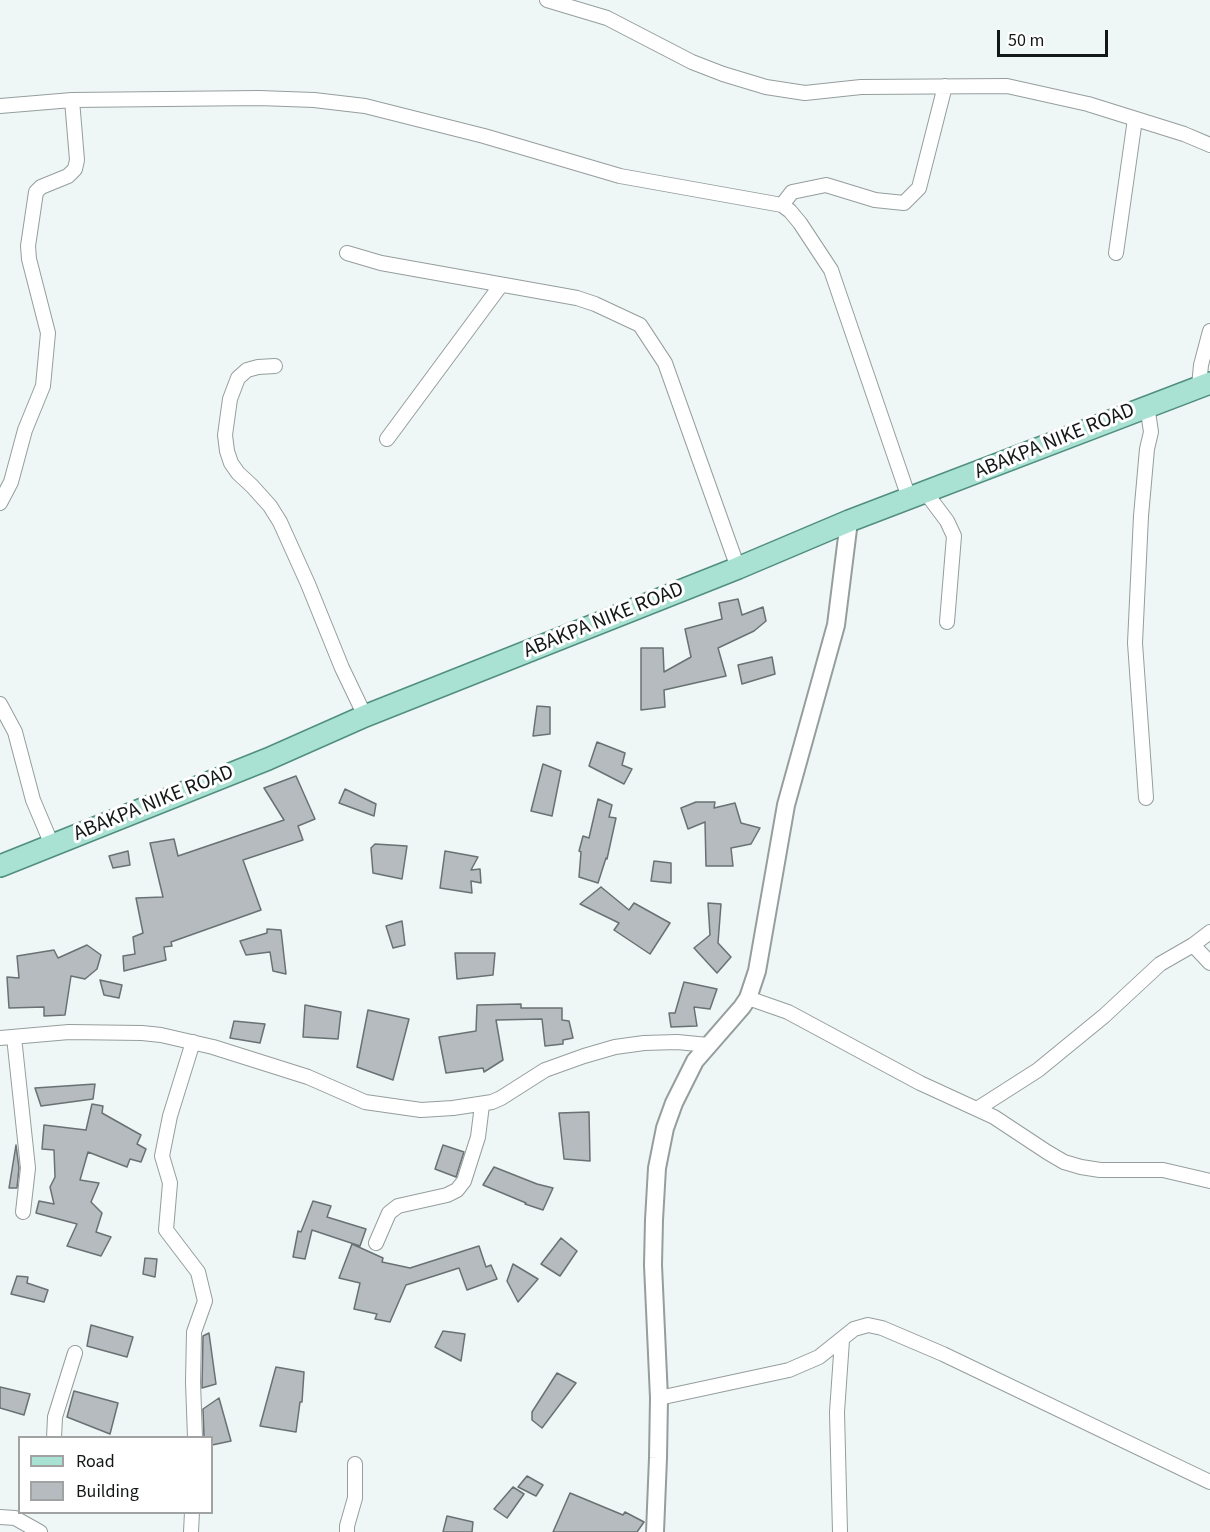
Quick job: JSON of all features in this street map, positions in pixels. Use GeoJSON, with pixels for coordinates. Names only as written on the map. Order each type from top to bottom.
{"type":"FeatureCollection","features":[{"type":"Feature","properties":{"kind":"main road","name":"ABAKPA NIKE ROAD"},"geometry":{"type":"LineString","coordinates":[[0,866],[849,521],[1205,384]]}},
{"type":"Feature","properties":{"kind":"street"},"geometry":{"type":"LineString","coordinates":[[547,0],[607,18],[692,62],[766,87],[805,93],[861,87],[1007,86],[1088,104],[1210,145]]}},
{"type":"Feature","properties":{"kind":"street"},"geometry":{"type":"LineString","coordinates":[[782,205],[792,192],[826,185],[875,200],[904,203],[919,188],[945,86]]}},
{"type":"Feature","properties":{"kind":"street"},"geometry":{"type":"LineString","coordinates":[[0,106],[72,100],[259,98],[314,100],[365,106],[474,133],[620,176],[782,205],[800,223],[831,270],[918,496],[947,520],[954,537],[947,622]]}},
{"type":"Feature","properties":{"kind":"street"},"geometry":{"type":"LineString","coordinates":[[0,503],[11,482],[25,430],[43,386],[48,333],[28,259],[28,246],[36,192],[41,187],[68,176],[75,168],[77,160],[72,100]]}},
{"type":"Feature","properties":{"kind":"street"},"geometry":{"type":"LineString","coordinates":[[1116,254],[1135,119]]}},
{"type":"Feature","properties":{"kind":"street"},"geometry":{"type":"LineString","coordinates":[[347,253],[381,263],[577,298],[596,304],[640,325],[665,363],[738,568]]}},
{"type":"Feature","properties":{"kind":"street"},"geometry":{"type":"LineString","coordinates":[[387,439],[501,285]]}},
{"type":"Feature","properties":{"kind":"street"},"geometry":{"type":"LineString","coordinates":[[1205,384],[1201,365],[1210,331]]}},
{"type":"Feature","properties":{"kind":"street"},"geometry":{"type":"LineString","coordinates":[[275,366],[247,370],[238,378],[230,399],[225,435],[226,451],[231,463],[270,506],[280,522],[342,668],[366,716]]}},
{"type":"Feature","properties":{"kind":"street"},"geometry":{"type":"LineString","coordinates":[[1146,405],[1151,432],[1147,449],[1141,516],[1135,644],[1146,798]]}},
{"type":"Feature","properties":{"kind":"street"},"geometry":{"type":"LineString","coordinates":[[655,1532],[658,1398],[653,1265],[657,1168],[665,1128],[674,1103],[695,1061],[735,1017],[748,998],[760,956],[786,805],[836,625],[849,521]]}},
{"type":"Feature","properties":{"kind":"street"},"geometry":{"type":"LineString","coordinates":[[0,704],[15,732],[33,800],[52,845]]}},
{"type":"Feature","properties":{"kind":"street"},"geometry":{"type":"LineString","coordinates":[[977,1109],[1038,1070],[1104,1016],[1160,964],[1210,932]]}},
{"type":"Feature","properties":{"kind":"street"},"geometry":{"type":"LineString","coordinates":[[1193,945],[1210,963]]}},
{"type":"Feature","properties":{"kind":"street"},"geometry":{"type":"LineString","coordinates":[[748,998],[788,1012],[920,1083],[994,1117],[1047,1152],[1081,1167],[1101,1170],[1163,1170],[1210,1181]]}},
{"type":"Feature","properties":{"kind":"street"},"geometry":{"type":"LineString","coordinates":[[0,1038],[69,1032],[131,1032],[161,1035],[193,1042],[308,1077],[377,1105],[428,1110],[482,1105],[501,1098],[534,1076],[557,1065],[615,1047],[676,1042],[708,1045]]}},
{"type":"Feature","properties":{"kind":"street"},"geometry":{"type":"LineString","coordinates":[[14,1037],[28,1168],[23,1212]]}},
{"type":"Feature","properties":{"kind":"street"},"geometry":{"type":"LineString","coordinates":[[193,1042],[170,1116],[162,1156],[170,1182],[166,1230],[198,1272],[205,1301],[194,1332],[195,1436]]}},
{"type":"Feature","properties":{"kind":"street"},"geometry":{"type":"LineString","coordinates":[[376,1243],[389,1213],[398,1206],[447,1195],[457,1190],[464,1181],[478,1137],[482,1105]]}},
{"type":"Feature","properties":{"kind":"street"},"geometry":{"type":"LineString","coordinates":[[658,1398],[789,1370],[819,1357],[854,1329],[868,1325],[882,1328],[943,1354],[1210,1482]]}},
{"type":"Feature","properties":{"kind":"street"},"geometry":{"type":"LineString","coordinates":[[840,1532],[837,1412],[842,1340]]}},
{"type":"Feature","properties":{"kind":"street"},"geometry":{"type":"LineString","coordinates":[[54,1436],[56,1417],[75,1353]]}},
{"type":"Feature","properties":{"kind":"street"},"geometry":{"type":"LineString","coordinates":[[347,1532],[355,1498],[355,1464]]}},
{"type":"Feature","properties":{"kind":"street"},"geometry":{"type":"LineString","coordinates":[[191,1532],[192,1514]]}},
{"type":"Feature","properties":{"kind":"street"},"geometry":{"type":"LineString","coordinates":[[0,1517],[29,1518],[40,1532]]}},
{"type":"Feature","properties":{"kind":"building"},"geometry":{"type":"Polygon","coordinates":[[[738,599],[742,615],[763,607],[766,621],[754,631],[718,648],[726,676],[664,690],[665,707],[641,710],[641,648],[663,648],[664,672],[691,657],[685,629],[722,619],[719,603],[738,599]]]}},
{"type":"Feature","properties":{"kind":"building"},"geometry":{"type":"Polygon","coordinates":[[[772,657],[775,674],[742,684],[738,665],[772,657]]]}},
{"type":"Feature","properties":{"kind":"building"},"geometry":{"type":"Polygon","coordinates":[[[537,706],[550,707],[550,734],[533,736],[537,706]]]}},
{"type":"Feature","properties":{"kind":"building"},"geometry":{"type":"Polygon","coordinates":[[[597,742],[625,753],[622,765],[632,769],[624,784],[589,766],[597,742]]]}},
{"type":"Feature","properties":{"kind":"building"},"geometry":{"type":"Polygon","coordinates":[[[543,764],[561,771],[552,816],[531,811],[543,764]]]}},
{"type":"Feature","properties":{"kind":"building"},"geometry":{"type":"Polygon","coordinates":[[[296,776],[315,819],[298,826],[303,840],[243,860],[261,910],[171,942],[172,946],[164,947],[166,960],[124,971],[123,956],[135,954],[133,937],[143,933],[136,898],[163,897],[150,843],[174,839],[178,856],[284,820],[264,788],[296,776]]]}},
{"type":"Feature","properties":{"kind":"building"},"geometry":{"type":"Polygon","coordinates":[[[345,789],[376,804],[374,816],[339,803],[345,789]]]}},
{"type":"Feature","properties":{"kind":"building"},"geometry":{"type":"Polygon","coordinates":[[[598,799],[612,805],[609,817],[616,818],[607,859],[598,883],[579,877],[581,852],[579,851],[583,836],[589,838],[598,799]]]}},
{"type":"Feature","properties":{"kind":"building"},"geometry":{"type":"Polygon","coordinates":[[[696,802],[715,802],[714,808],[735,803],[741,823],[760,828],[751,844],[731,848],[733,866],[706,866],[705,822],[688,829],[681,808],[696,802]]]}},
{"type":"Feature","properties":{"kind":"building"},"geometry":{"type":"Polygon","coordinates":[[[375,844],[407,846],[402,879],[373,873],[371,848],[375,844]]]}},
{"type":"Feature","properties":{"kind":"building"},"geometry":{"type":"Polygon","coordinates":[[[128,851],[130,865],[113,868],[109,856],[128,851]]]}},
{"type":"Feature","properties":{"kind":"building"},"geometry":{"type":"Polygon","coordinates":[[[445,851],[478,857],[471,870],[480,869],[481,883],[471,881],[472,893],[440,888],[445,851]]]}},
{"type":"Feature","properties":{"kind":"building"},"geometry":{"type":"Polygon","coordinates":[[[654,861],[671,863],[671,883],[651,881],[654,861]]]}},
{"type":"Feature","properties":{"kind":"building"},"geometry":{"type":"Polygon","coordinates":[[[601,887],[629,910],[634,903],[670,923],[650,954],[614,930],[619,923],[580,904],[601,887]]]}},
{"type":"Feature","properties":{"kind":"building"},"geometry":{"type":"Polygon","coordinates":[[[708,903],[721,904],[718,943],[731,957],[717,973],[694,948],[710,935],[708,903]]]}},
{"type":"Feature","properties":{"kind":"building"},"geometry":{"type":"Polygon","coordinates":[[[402,921],[405,945],[393,948],[386,926],[402,921]]]}},
{"type":"Feature","properties":{"kind":"building"},"geometry":{"type":"Polygon","coordinates":[[[267,929],[281,930],[286,974],[273,971],[270,952],[246,955],[240,941],[267,933],[267,929]]]}},
{"type":"Feature","properties":{"kind":"building"},"geometry":{"type":"Polygon","coordinates":[[[87,945],[101,955],[97,969],[85,979],[71,976],[65,1015],[44,1016],[44,1007],[9,1008],[7,977],[19,978],[17,956],[54,950],[58,958],[87,945]]]}},
{"type":"Feature","properties":{"kind":"building"},"geometry":{"type":"Polygon","coordinates":[[[455,953],[495,953],[493,975],[457,979],[455,953]]]}},
{"type":"Feature","properties":{"kind":"building"},"geometry":{"type":"Polygon","coordinates":[[[100,980],[122,985],[119,998],[104,995],[100,980]]]}},
{"type":"Feature","properties":{"kind":"building"},"geometry":{"type":"Polygon","coordinates":[[[684,982],[717,989],[710,1009],[694,1007],[697,1026],[671,1027],[669,1013],[675,1013],[684,982]]]}},
{"type":"Feature","properties":{"kind":"building"},"geometry":{"type":"Polygon","coordinates":[[[521,1004],[521,1008],[562,1008],[562,1020],[569,1021],[573,1038],[563,1040],[563,1044],[545,1046],[542,1019],[496,1020],[503,1060],[484,1072],[483,1068],[446,1073],[439,1037],[476,1031],[477,1005],[521,1004]]]}},
{"type":"Feature","properties":{"kind":"building"},"geometry":{"type":"Polygon","coordinates":[[[305,1005],[341,1012],[338,1039],[303,1037],[305,1005]]]}},
{"type":"Feature","properties":{"kind":"building"},"geometry":{"type":"Polygon","coordinates":[[[368,1010],[409,1019],[393,1080],[357,1067],[368,1010]]]}},
{"type":"Feature","properties":{"kind":"building"},"geometry":{"type":"Polygon","coordinates":[[[234,1021],[265,1024],[260,1043],[230,1038],[234,1021]]]}},
{"type":"Feature","properties":{"kind":"building"},"geometry":{"type":"Polygon","coordinates":[[[95,1084],[93,1099],[41,1106],[35,1088],[95,1084]]]}},
{"type":"Feature","properties":{"kind":"building"},"geometry":{"type":"Polygon","coordinates":[[[92,1104],[103,1106],[102,1113],[141,1135],[137,1144],[146,1149],[141,1162],[130,1159],[127,1167],[88,1152],[80,1180],[99,1183],[91,1202],[102,1213],[96,1232],[111,1237],[101,1256],[67,1246],[77,1224],[36,1213],[39,1201],[54,1204],[50,1187],[55,1177],[54,1150],[42,1149],[44,1125],[86,1130],[92,1104]]]}},
{"type":"Feature","properties":{"kind":"building"},"geometry":{"type":"Polygon","coordinates":[[[589,1112],[590,1161],[564,1159],[559,1113],[589,1112]]]}},
{"type":"Feature","properties":{"kind":"building"},"geometry":{"type":"Polygon","coordinates":[[[16,1145],[19,1168],[17,1188],[9,1188],[16,1145]]]}},
{"type":"Feature","properties":{"kind":"building"},"geometry":{"type":"Polygon","coordinates":[[[443,1145],[464,1152],[456,1177],[435,1169],[443,1145]]]}},
{"type":"Feature","properties":{"kind":"building"},"geometry":{"type":"Polygon","coordinates":[[[494,1167],[553,1188],[543,1210],[483,1185],[494,1167]]]}},
{"type":"Feature","properties":{"kind":"building"},"geometry":{"type":"Polygon","coordinates":[[[313,1201],[331,1206],[327,1217],[366,1229],[360,1246],[312,1230],[305,1259],[293,1257],[298,1231],[301,1232],[313,1201]]]}},
{"type":"Feature","properties":{"kind":"building"},"geometry":{"type":"Polygon","coordinates":[[[561,1238],[577,1251],[560,1276],[541,1264],[561,1238]]]}},
{"type":"Feature","properties":{"kind":"building"},"geometry":{"type":"Polygon","coordinates":[[[352,1244],[383,1258],[382,1262],[410,1268],[479,1246],[486,1267],[491,1265],[497,1279],[467,1290],[459,1268],[406,1285],[390,1322],[375,1319],[377,1314],[354,1309],[360,1283],[339,1278],[352,1244]]]}},
{"type":"Feature","properties":{"kind":"building"},"geometry":{"type":"Polygon","coordinates":[[[145,1258],[157,1259],[155,1277],[143,1274],[145,1258]]]}},
{"type":"Feature","properties":{"kind":"building"},"geometry":{"type":"Polygon","coordinates":[[[513,1264],[538,1279],[518,1302],[507,1281],[513,1264]]]}},
{"type":"Feature","properties":{"kind":"building"},"geometry":{"type":"Polygon","coordinates":[[[17,1276],[28,1277],[27,1283],[48,1290],[44,1302],[11,1294],[17,1276]]]}},
{"type":"Feature","properties":{"kind":"building"},"geometry":{"type":"Polygon","coordinates":[[[91,1325],[133,1337],[127,1357],[87,1346],[91,1325]]]}},
{"type":"Feature","properties":{"kind":"building"},"geometry":{"type":"Polygon","coordinates":[[[443,1331],[465,1334],[461,1361],[435,1347],[443,1331]]]}},
{"type":"Feature","properties":{"kind":"building"},"geometry":{"type":"Polygon","coordinates":[[[209,1333],[216,1384],[202,1388],[203,1336],[209,1333]]]}},
{"type":"Feature","properties":{"kind":"building"},"geometry":{"type":"Polygon","coordinates":[[[276,1367],[304,1372],[302,1402],[300,1402],[296,1432],[260,1426],[276,1367]]]}},
{"type":"Feature","properties":{"kind":"building"},"geometry":{"type":"Polygon","coordinates":[[[557,1373],[576,1383],[542,1428],[532,1420],[532,1412],[557,1373]]]}},
{"type":"Feature","properties":{"kind":"building"},"geometry":{"type":"Polygon","coordinates":[[[0,1387],[30,1394],[24,1415],[0,1408],[0,1387]]]}},
{"type":"Feature","properties":{"kind":"building"},"geometry":{"type":"Polygon","coordinates":[[[74,1391],[118,1403],[110,1434],[67,1417],[74,1391]]]}},
{"type":"Feature","properties":{"kind":"building"},"geometry":{"type":"Polygon","coordinates":[[[219,1398],[231,1441],[213,1445],[213,1436],[204,1436],[203,1409],[219,1398]]]}},
{"type":"Feature","properties":{"kind":"building"},"geometry":{"type":"Polygon","coordinates":[[[527,1476],[543,1485],[536,1496],[518,1487],[527,1476]]]}},
{"type":"Feature","properties":{"kind":"building"},"geometry":{"type":"Polygon","coordinates":[[[513,1487],[524,1494],[507,1518],[494,1509],[513,1487]]]}},
{"type":"Feature","properties":{"kind":"building"},"geometry":{"type":"Polygon","coordinates":[[[570,1493],[623,1515],[625,1512],[644,1522],[637,1532],[553,1532],[570,1493]]]}},
{"type":"Feature","properties":{"kind":"building"},"geometry":{"type":"Polygon","coordinates":[[[447,1516],[473,1522],[472,1532],[443,1532],[447,1516]]]}}]}
